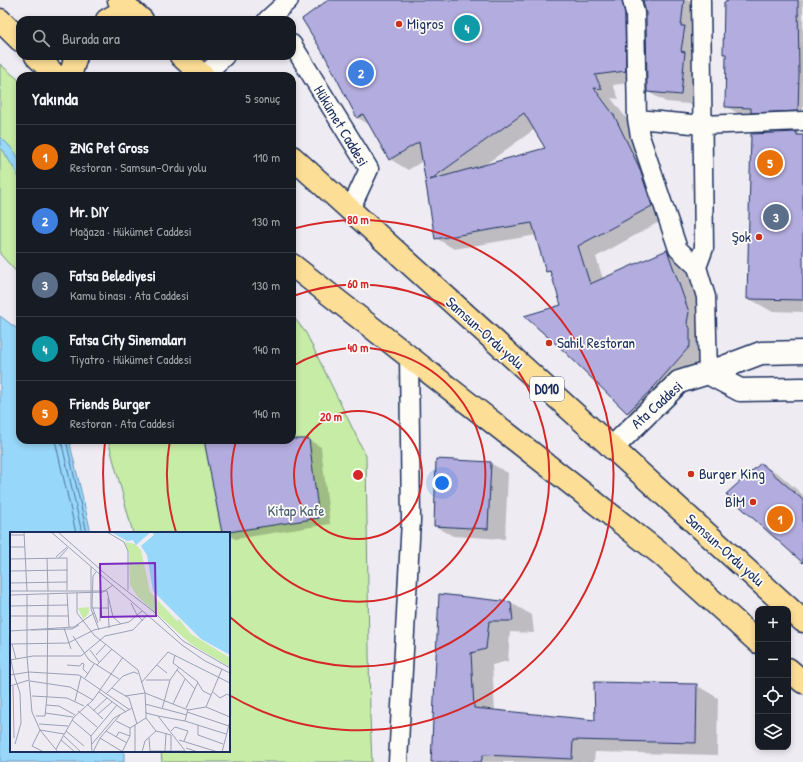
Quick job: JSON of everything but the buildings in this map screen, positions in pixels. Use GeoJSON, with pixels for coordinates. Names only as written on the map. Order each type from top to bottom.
{"type":"FeatureCollection","features":[{"type":"Feature","properties":{"kind":"highway"},"geometry":{"type":"LineString","coordinates":[[114,16],[131,7]]}},
{"type":"Feature","properties":{"kind":"highway"},"geometry":{"type":"LineString","coordinates":[[0,20],[16,36]]}},
{"type":"Feature","properties":{"kind":"highway"},"geometry":{"type":"LineString","coordinates":[[40,60],[52,72]]}},
{"type":"Feature","properties":{"kind":"highway"},"geometry":{"type":"LineString","coordinates":[[71,72],[75,60]]}},
{"type":"Feature","properties":{"kind":"highway"},"geometry":{"type":"LineString","coordinates":[[185,60],[199,72]]}},
{"type":"Feature","properties":{"kind":"highway","name":"Samsun-Ordu yolu"},"geometry":{"type":"LineString","coordinates":[[296,161],[803,621]]}},
{"type":"Feature","properties":{"kind":"highway"},"geometry":{"type":"LineString","coordinates":[[296,268],[662,555],[755,639]]}},
{"type":"Feature","properties":{"kind":"highway"},"geometry":{"type":"LineString","coordinates":[[791,672],[803,682]]}},
{"type":"Feature","properties":{"kind":"main road","name":"Ata Caddesi"},"geometry":{"type":"LineString","coordinates":[[612,448],[679,382],[761,353],[803,352]]}},
{"type":"Feature","properties":{"kind":"main road"},"geometry":{"type":"LineString","coordinates":[[708,373],[740,390],[803,389]]}},
{"type":"Feature","properties":{"kind":"street"},"geometry":{"type":"LineString","coordinates":[[632,0],[635,12],[637,119],[640,136],[678,249],[697,267],[706,297],[708,373]]}},
{"type":"Feature","properties":{"kind":"street"},"geometry":{"type":"LineString","coordinates":[[697,267],[704,248],[701,0]]}},
{"type":"Feature","properties":{"kind":"street","name":"Hükümet Caddesi"},"geometry":{"type":"LineString","coordinates":[[296,51],[368,169],[350,210]]}},
{"type":"Feature","properties":{"kind":"street"},"geometry":{"type":"LineString","coordinates":[[208,72],[221,60]]}},
{"type":"Feature","properties":{"kind":"street"},"geometry":{"type":"LineString","coordinates":[[637,119],[703,125],[803,122]]}},
{"type":"Feature","properties":{"kind":"street"},"geometry":{"type":"LineString","coordinates":[[398,762],[411,520],[409,356]]}},
{"type":"Feature","properties":{"kind":"green space"},"geometry":{"type":"Polygon","coordinates":[[[0,64],[16,78],[16,272],[0,254],[0,64]]]}},
{"type":"Feature","properties":{"kind":"green space","name":"Kitap Kafe"},"geometry":{"type":"Polygon","coordinates":[[[296,320],[306,333],[366,456],[372,762],[162,762],[161,752],[230,752],[230,532],[133,532],[109,444],[296,444],[296,320]]]}},
{"type":"Feature","properties":{"kind":"water"},"geometry":{"type":"Polygon","coordinates":[[[0,137],[12,148],[16,154],[16,172],[3,150],[0,147],[0,137]]]}},
{"type":"Feature","properties":{"kind":"water"},"geometry":{"type":"Polygon","coordinates":[[[0,316],[16,328],[16,444],[70,444],[91,532],[10,532],[10,752],[124,752],[124,762],[0,762],[0,316]]]}},
{"type":"Feature","properties":{"kind":"place","name":"Migros"},"geometry":{"type":"Point","coordinates":[399,24]}},
{"type":"Feature","properties":{"kind":"place","name":"Fatsa City Sinemaları"},"geometry":{"type":"Point","coordinates":[467,28]}},
{"type":"Feature","properties":{"kind":"place","name":"Mr. DIY"},"geometry":{"type":"Point","coordinates":[361,73]}},
{"type":"Feature","properties":{"kind":"place","name":"Friends Burger"},"geometry":{"type":"Point","coordinates":[770,163]}},
{"type":"Feature","properties":{"kind":"place","name":"Fatsa Belediyesi"},"geometry":{"type":"Point","coordinates":[776,217]}},
{"type":"Feature","properties":{"kind":"place","name":"Şok"},"geometry":{"type":"Point","coordinates":[759,237]}},
{"type":"Feature","properties":{"kind":"place","name":"Sahil Restoran"},"geometry":{"type":"Point","coordinates":[549,343]}},
{"type":"Feature","properties":{"kind":"place","name":"Burger King"},"geometry":{"type":"Point","coordinates":[691,474]}},
{"type":"Feature","properties":{"kind":"place","name":"BİM"},"geometry":{"type":"Point","coordinates":[753,502]}},
{"type":"Feature","properties":{"kind":"place","name":"ZNG Pet Gross"},"geometry":{"type":"Point","coordinates":[780,519]}}]}
